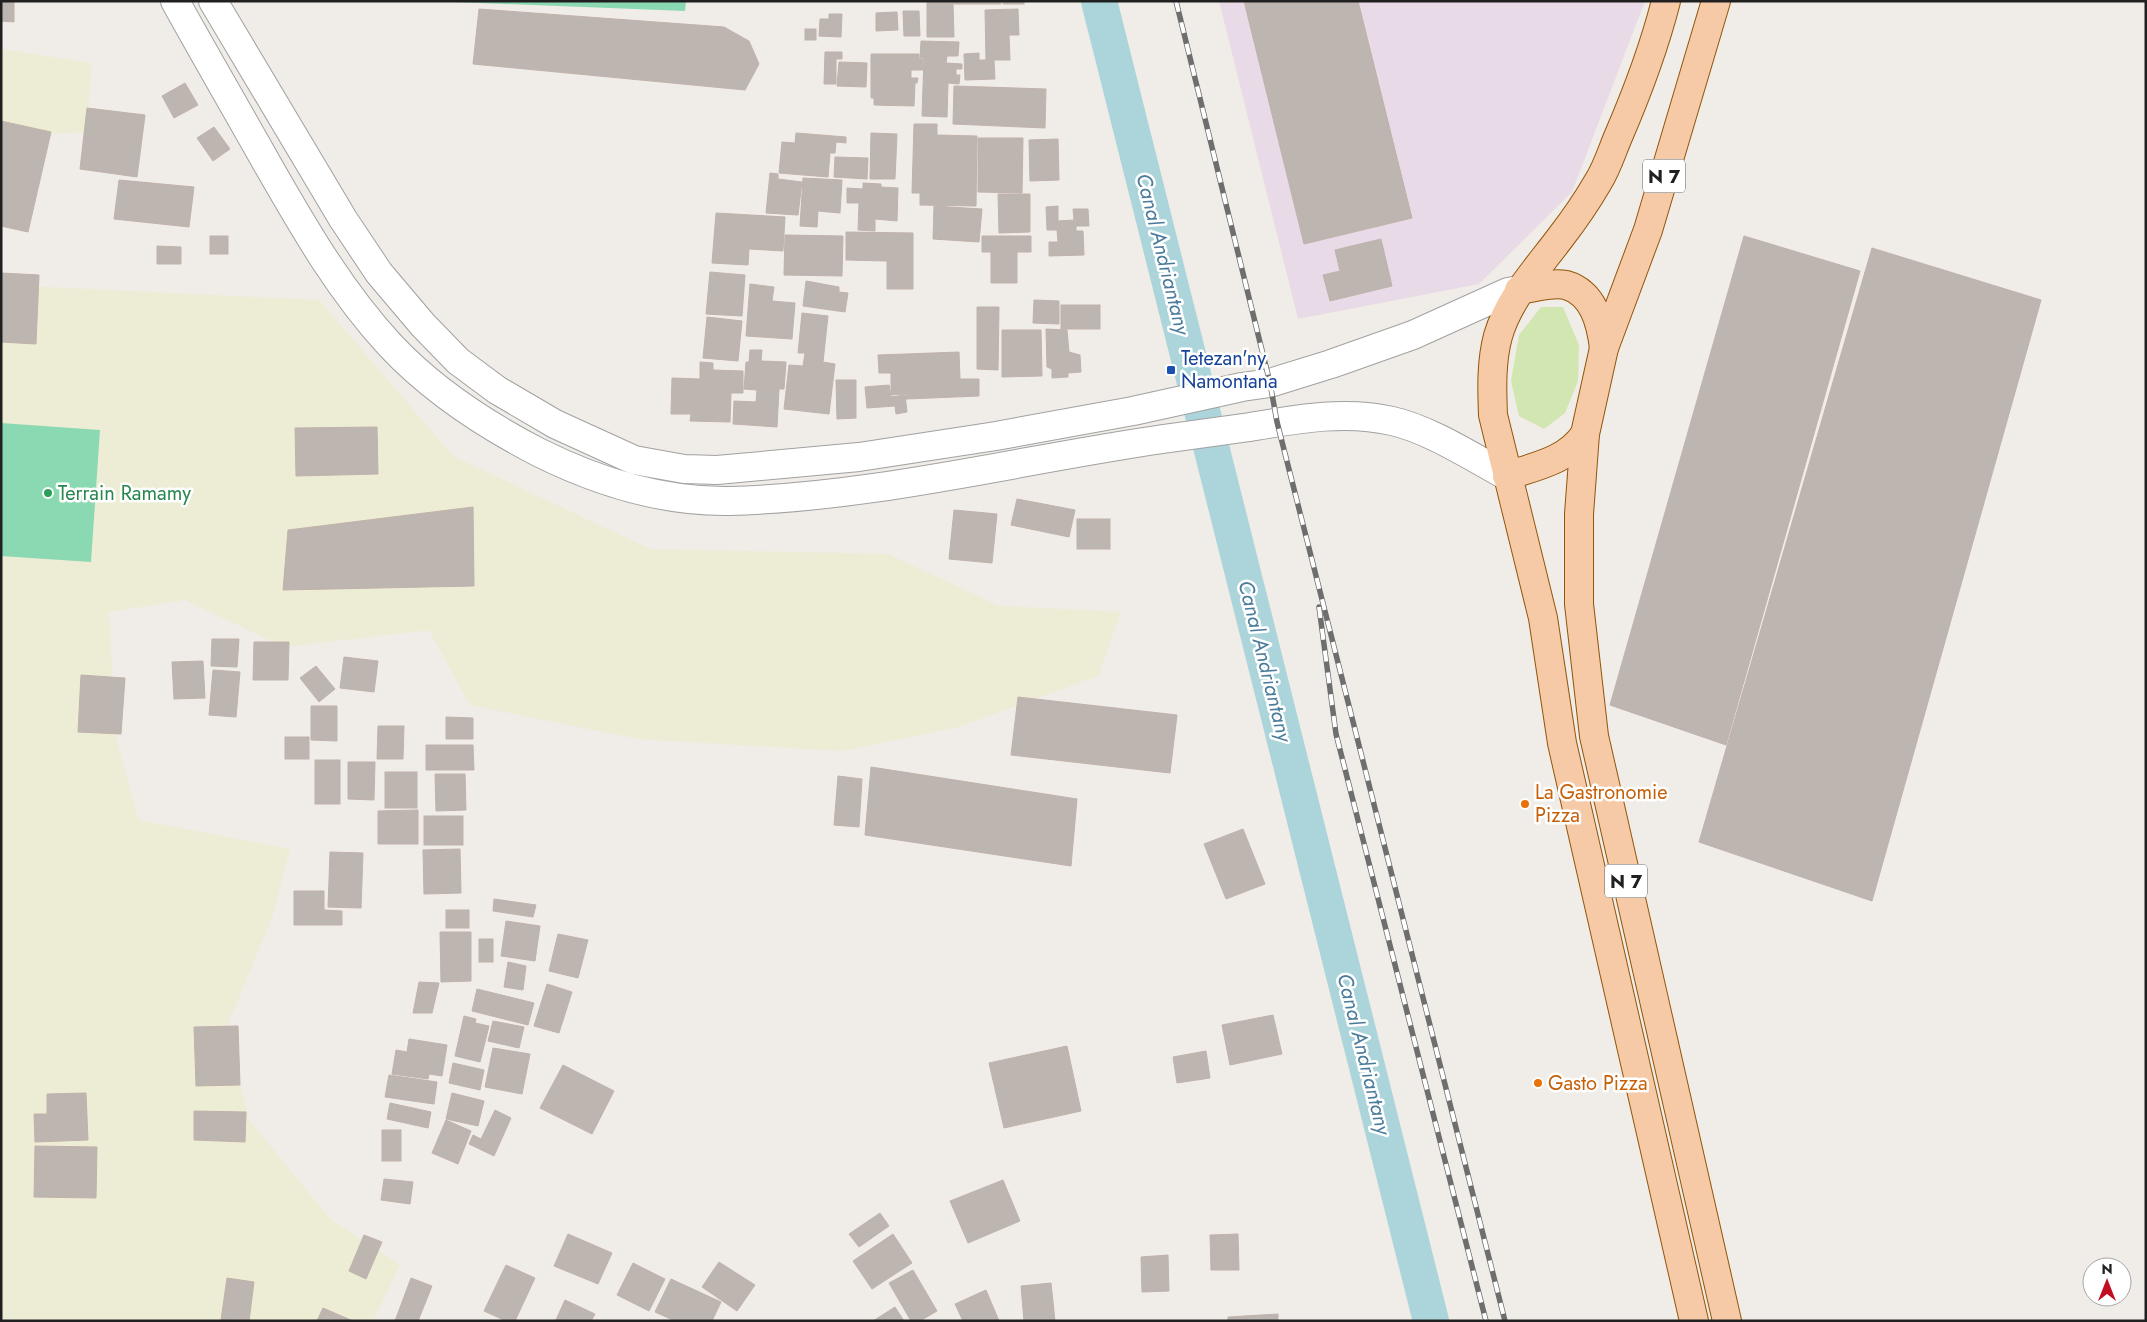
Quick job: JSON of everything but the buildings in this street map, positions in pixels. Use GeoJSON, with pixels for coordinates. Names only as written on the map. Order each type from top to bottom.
{"type":"FeatureCollection","features":[{"type":"Feature","properties":{"kind":"main road"},"geometry":{"type":"LineString","coordinates":[[1519,290],[1565,285],[1579,292],[1590,303],[1598,317],[1604,348],[1585,434],[1573,448],[1555,460],[1507,476],[1493,415],[1493,364],[1498,337],[1519,290],[1562,236],[1600,180],[1629,111],[1657,36],[1666,1]]}},
{"type":"Feature","properties":{"kind":"main road","name":"N 7"},"geometry":{"type":"LineString","coordinates":[[1604,348],[1648,230],[1716,1]]}},
{"type":"Feature","properties":{"kind":"main road","name":"N 7"},"geometry":{"type":"LineString","coordinates":[[1585,434],[1580,514],[1579,604],[1594,736],[1727,1321]]}},
{"type":"Feature","properties":{"kind":"main road","name":"N 7"},"geometry":{"type":"LineString","coordinates":[[1507,476],[1543,618],[1564,753],[1694,1321]]}},
{"type":"Feature","properties":{"kind":"street"},"geometry":{"type":"LineString","coordinates":[[174,1],[308,236],[348,295],[391,346],[439,390],[499,431],[565,465],[629,488],[660,496],[691,500],[726,501],[827,494],[887,487],[1143,442],[1326,416],[1365,416],[1396,422],[1446,443],[1507,476]]}},
{"type":"Feature","properties":{"kind":"street"},"geometry":{"type":"LineString","coordinates":[[213,1],[343,219],[379,273],[401,300],[471,373],[554,424],[617,454],[634,460],[668,467],[717,470],[859,457],[928,448],[1133,411],[1242,387],[1270,383],[1413,335],[1508,292],[1519,290]]}},
{"type":"Feature","properties":{"kind":"shaded area"},"geometry":{"type":"Polygon","coordinates":[[[1219,1],[1645,1],[1572,192],[1479,284],[1298,319],[1219,1]]]}},
{"type":"Feature","properties":{"kind":"green space"},"geometry":{"type":"Polygon","coordinates":[[[428,1],[686,1],[685,11],[428,1]]]}},
{"type":"Feature","properties":{"kind":"green space"},"geometry":{"type":"Polygon","coordinates":[[[1,49],[92,63],[86,132],[1,136],[1,49]]]}},
{"type":"Feature","properties":{"kind":"green space"},"geometry":{"type":"Polygon","coordinates":[[[1,285],[319,300],[453,456],[650,549],[888,554],[999,606],[1121,612],[1098,676],[958,727],[842,751],[639,739],[470,705],[429,630],[284,647],[185,600],[109,612],[115,733],[138,820],[290,849],[272,918],[226,1028],[249,1120],[330,1219],[400,1265],[373,1321],[1,1321],[1,285]]]}},
{"type":"Feature","properties":{"kind":"green space"},"geometry":{"type":"Polygon","coordinates":[[[1541,307],[1563,307],[1579,345],[1578,381],[1565,413],[1544,429],[1519,416],[1511,381],[1519,335],[1541,307]]]}},
{"type":"Feature","properties":{"kind":"green space","name":"Terrain Ramamy"},"geometry":{"type":"Polygon","coordinates":[[[1,423],[100,430],[91,562],[1,556],[1,423]]]}},
{"type":"Feature","properties":{"kind":"waterway","name":"Canal Andriantany"},"geometry":{"type":"LineString","coordinates":[[1099,1],[1431,1321]]}},
{"type":"Feature","properties":{"kind":"railway"},"geometry":{"type":"LineString","coordinates":[[1176,1],[1270,383],[1277,422],[1505,1321]]}},
{"type":"Feature","properties":{"kind":"railway"},"geometry":{"type":"LineString","coordinates":[[1319,607],[1336,734],[1486,1321]]}},
{"type":"Feature","properties":{"kind":"place","name":"Tetezan'ny Namontana"},"geometry":{"type":"Point","coordinates":[1171,370]}},
{"type":"Feature","properties":{"kind":"place","name":"Terrain Ramamy"},"geometry":{"type":"Point","coordinates":[48,493]}},
{"type":"Feature","properties":{"kind":"place","name":"La Gastronomie Pizza"},"geometry":{"type":"Point","coordinates":[1525,804]}},
{"type":"Feature","properties":{"kind":"place","name":"Gasto Pizza"},"geometry":{"type":"Point","coordinates":[1538,1083]}}]}
